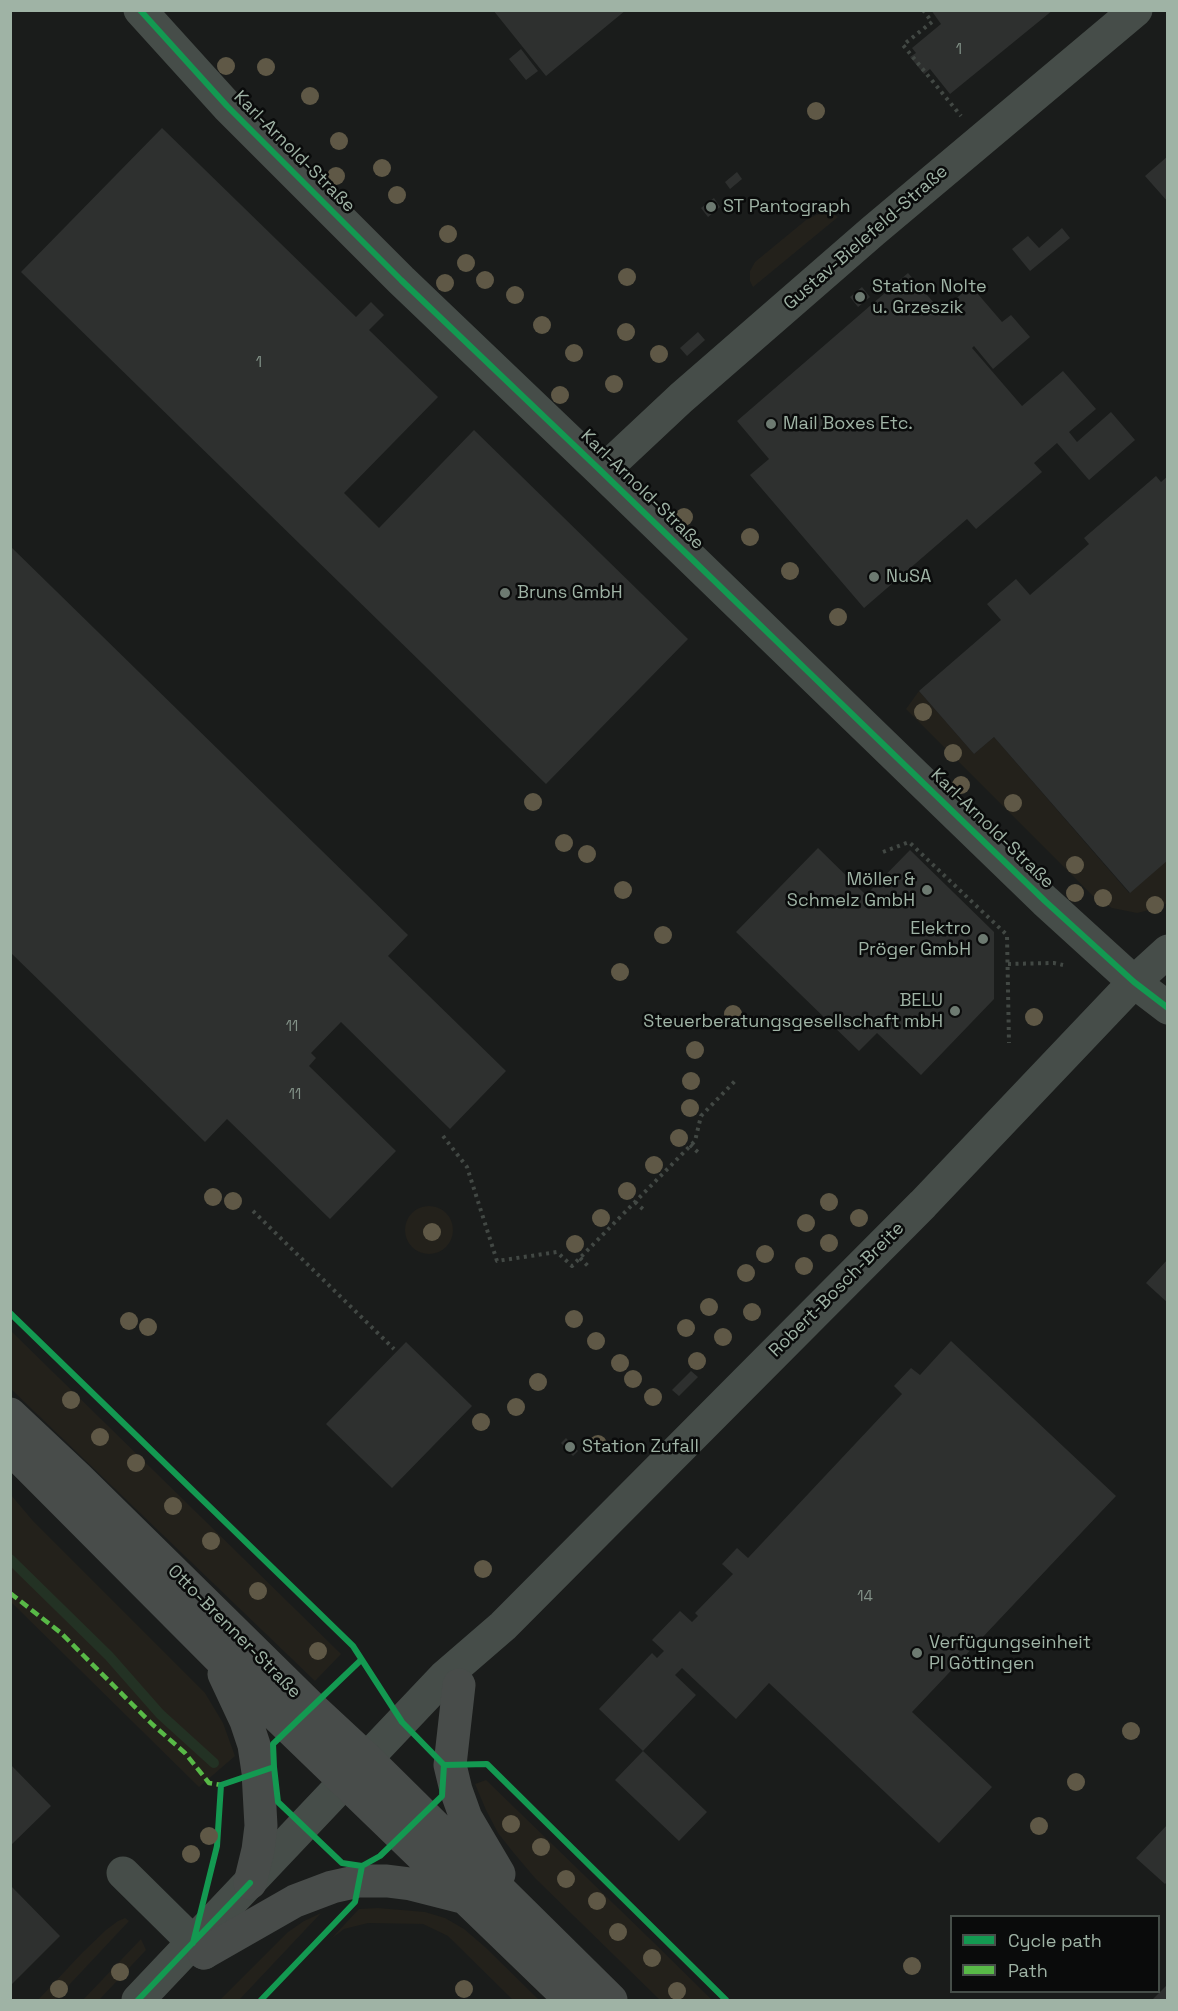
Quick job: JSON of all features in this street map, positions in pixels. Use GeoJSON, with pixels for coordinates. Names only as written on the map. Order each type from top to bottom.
{"type":"FeatureCollection","features":[{"type":"Feature","properties":{"kind":"main road","name":"Otto-Brenner-Straße"},"geometry":{"type":"LineString","coordinates":[[10,1414],[311,1707],[362,1776],[467,1898],[571,2001]]}},
{"type":"Feature","properties":{"kind":"main road","name":"Otto-Brenner-Straße"},"geometry":{"type":"LineString","coordinates":[[10,1448],[214,1653],[521,1911],[611,2001]]}},
{"type":"Feature","properties":{"kind":"main road"},"geometry":{"type":"LineString","coordinates":[[214,1653],[246,1721],[254,1745],[261,1826],[250,1883]]}},
{"type":"Feature","properties":{"kind":"main road"},"geometry":{"type":"LineString","coordinates":[[459,1685],[450,1765],[456,1790],[466,1818],[521,1911]]}},
{"type":"Feature","properties":{"kind":"main road"},"geometry":{"type":"LineString","coordinates":[[199,1948],[295,1901],[332,1887],[359,1881],[411,1884],[467,1898]]}},
{"type":"Feature","properties":{"kind":"street","name":"Karl-Arnold-Straße"},"geometry":{"type":"LineString","coordinates":[[140,10],[227,106],[401,280],[1045,902],[1134,982],[1167,1008]]}},
{"type":"Feature","properties":{"kind":"street","name":"Gustav-Bielefeld-Straße"},"geometry":{"type":"LineString","coordinates":[[602,472],[681,398],[1136,10]]}},
{"type":"Feature","properties":{"kind":"street","name":"Robert-Bosch-Breite"},"geometry":{"type":"LineString","coordinates":[[138,2001],[199,1948],[362,1776],[444,1677],[503,1626],[923,1204],[1134,982],[1167,951]]}},
{"type":"Feature","properties":{"kind":"street","name":"Robert-Bosch-Breite"},"geometry":{"type":"LineString","coordinates":[[160,2001],[250,1883],[459,1685],[503,1626]]}},
{"type":"Feature","properties":{"kind":"street"},"geometry":{"type":"LineString","coordinates":[[123,1873],[199,1948]]}},
{"type":"Feature","properties":{"kind":"path"},"geometry":{"type":"LineString","coordinates":[[923,10],[932,22],[903,45],[981,140]]}},
{"type":"Feature","properties":{"kind":"path"},"geometry":{"type":"LineString","coordinates":[[883,852],[909,842],[1007,935],[1010,1043]]}},
{"type":"Feature","properties":{"kind":"path"},"geometry":{"type":"LineString","coordinates":[[443,1136],[467,1167],[497,1261],[557,1252],[572,1266],[695,1141],[701,1116],[736,1080]]}},
{"type":"Feature","properties":{"kind":"path"},"geometry":{"type":"LineString","coordinates":[[690,1145],[700,1154]]}},
{"type":"Feature","properties":{"kind":"path"},"geometry":{"type":"LineString","coordinates":[[635,1202],[645,1211]]}},
{"type":"Feature","properties":{"kind":"path"},"geometry":{"type":"LineString","coordinates":[[253,1211],[394,1349]]}},
{"type":"Feature","properties":{"kind":"path"},"geometry":{"type":"LineString","coordinates":[[580,1258],[590,1268]]}},
{"type":"Feature","properties":{"kind":"shaded area"},"geometry":{"type":"Polygon","coordinates":[[[11,11],[1167,11],[1167,2000],[11,2000],[11,11]]]}},
{"type":"Feature","properties":{"kind":"shaded area"},"geometry":{"type":"Polygon","coordinates":[[[826,213],[838,217],[753,287],[750,281],[750,271],[755,262],[806,220],[826,213]]]}},
{"type":"Feature","properties":{"kind":"shaded area"},"geometry":{"type":"Polygon","coordinates":[[[919,691],[974,754],[994,737],[1129,893],[1167,860],[1167,903],[1158,908],[1137,913],[1112,908],[1093,896],[906,709],[919,691]]]}},
{"type":"Feature","properties":{"kind":"shaded area"},"geometry":{"type":"Polygon","coordinates":[[[424,1206],[434,1206],[449,1216],[453,1230],[452,1239],[443,1250],[434,1254],[424,1254],[409,1244],[405,1235],[405,1225],[415,1210],[424,1206]]]}},
{"type":"Feature","properties":{"kind":"shaded area"},"geometry":{"type":"Polygon","coordinates":[[[10,1330],[341,1654],[315,1681],[11,1389],[10,1330]]]}},
{"type":"Feature","properties":{"kind":"shaded area"},"geometry":{"type":"Polygon","coordinates":[[[11,1495],[33,1521],[205,1693],[223,1723],[235,1756],[199,1787],[11,1602],[11,1495]]]}},
{"type":"Feature","properties":{"kind":"shaded area"},"geometry":{"type":"Polygon","coordinates":[[[486,1780],[712,2000],[660,2000],[535,1878],[513,1852],[498,1833],[475,1784],[486,1780]]]}},
{"type":"Feature","properties":{"kind":"shaded area"},"geometry":{"type":"Polygon","coordinates":[[[378,1908],[425,1912],[445,1918],[464,1929],[485,1947],[539,2000],[513,2000],[448,1936],[423,1924],[368,1923],[344,1929],[331,1939],[359,1909],[378,1908]]]}},
{"type":"Feature","properties":{"kind":"shaded area"},"geometry":{"type":"Polygon","coordinates":[[[321,1913],[239,2000],[220,2000],[288,1932],[321,1913]]]}},
{"type":"Feature","properties":{"kind":"shaded area"},"geometry":{"type":"Polygon","coordinates":[[[125,1918],[129,1921],[55,2000],[38,2000],[106,1930],[125,1918]]]}},
{"type":"Feature","properties":{"kind":"shaded area"},"geometry":{"type":"Polygon","coordinates":[[[141,1939],[146,1950],[99,2000],[83,2000],[141,1939]]]}},
{"type":"Feature","properties":{"kind":"building"},"geometry":{"type":"Polygon","coordinates":[[[493,10],[626,10],[546,76],[493,10]]]}},
{"type":"Feature","properties":{"kind":"building"},"geometry":{"type":"Polygon","coordinates":[[[931,10],[1053,10],[950,94],[930,69],[924,74],[910,57],[916,53],[912,48],[941,24],[931,10]]]}},
{"type":"Feature","properties":{"kind":"building"},"geometry":{"type":"Polygon","coordinates":[[[521,49],[538,71],[526,80],[509,59],[521,49]]]}},
{"type":"Feature","properties":{"kind":"building"},"geometry":{"type":"Polygon","coordinates":[[[162,128],[356,317],[371,302],[384,315],[369,330],[438,397],[344,493],[379,528],[474,430],[688,639],[546,784],[21,272],[162,128]]]}},
{"type":"Feature","properties":{"kind":"building"},"geometry":{"type":"Polygon","coordinates":[[[1168,156],[1168,202],[1145,176],[1168,156]]]}},
{"type":"Feature","properties":{"kind":"building"},"geometry":{"type":"Polygon","coordinates":[[[737,172],[742,179],[730,189],[725,182],[737,172]]]}},
{"type":"Feature","properties":{"kind":"building","name":"ST Pantograph"},"geometry":{"type":"Polygon","coordinates":[[[714,198],[720,207],[708,217],[701,208],[714,198]]]}},
{"type":"Feature","properties":{"kind":"building"},"geometry":{"type":"Polygon","coordinates":[[[1062,228],[1070,238],[1030,271],[1012,249],[1028,236],[1039,248],[1062,228]]]}},
{"type":"Feature","properties":{"kind":"building"},"geometry":{"type":"Polygon","coordinates":[[[908,273],[941,311],[971,286],[1002,322],[1011,315],[1030,337],[993,369],[974,346],[972,348],[1022,406],[1063,371],[1096,409],[1069,432],[1077,442],[1111,412],[1135,440],[1089,480],[1057,443],[1034,463],[1042,472],[976,529],[967,519],[864,608],[750,475],[769,459],[737,421],[908,273]]]}},
{"type":"Feature","properties":{"kind":"building","name":"Station Nolte u. Grzeszik"},"geometry":{"type":"Polygon","coordinates":[[[862,287],[870,297],[858,307],[850,297],[862,287]]]}},
{"type":"Feature","properties":{"kind":"building"},"geometry":{"type":"Polygon","coordinates":[[[698,332],[705,340],[687,356],[680,348],[698,332]]]}},
{"type":"Feature","properties":{"kind":"building"},"geometry":{"type":"Polygon","coordinates":[[[1156,476],[1161,482],[1168,476],[1168,860],[1130,893],[994,737],[974,754],[919,691],[1001,620],[987,604],[1016,579],[1030,595],[1089,544],[1084,538],[1156,476]]]}},
{"type":"Feature","properties":{"kind":"building"},"geometry":{"type":"Polygon","coordinates":[[[10,546],[408,935],[388,956],[506,1071],[450,1129],[341,1022],[311,1053],[316,1058],[309,1066],[396,1151],[330,1219],[227,1119],[205,1142],[10,952],[10,546]]]}},
{"type":"Feature","properties":{"kind":"building"},"geometry":{"type":"Polygon","coordinates":[[[818,848],[866,895],[910,850],[994,932],[994,999],[921,1075],[877,1033],[859,1051],[736,932],[818,848]]]}},
{"type":"Feature","properties":{"kind":"building"},"geometry":{"type":"Polygon","coordinates":[[[1168,1259],[1168,1303],[1146,1283],[1168,1259]]]}},
{"type":"Feature","properties":{"kind":"building"},"geometry":{"type":"Polygon","coordinates":[[[951,1341],[1116,1496],[912,1712],[992,1787],[939,1843],[769,1683],[736,1719],[682,1668],[675,1675],[696,1695],[643,1751],[599,1709],[652,1653],[657,1658],[664,1651],[652,1640],[680,1611],[692,1622],[698,1616],[695,1613],[733,1574],[722,1564],[737,1548],[748,1558],[902,1394],[894,1386],[911,1368],[920,1375],[951,1341]]]}},
{"type":"Feature","properties":{"kind":"building"},"geometry":{"type":"Polygon","coordinates":[[[406,1342],[472,1406],[392,1488],[326,1424],[406,1342]]]}},
{"type":"Feature","properties":{"kind":"building"},"geometry":{"type":"Polygon","coordinates":[[[691,1371],[698,1377],[679,1396],[672,1390],[691,1371]]]}},
{"type":"Feature","properties":{"kind":"building","name":"Station Zufall"},"geometry":{"type":"Polygon","coordinates":[[[566,1438],[578,1451],[573,1456],[561,1443],[566,1438]]]}},
{"type":"Feature","properties":{"kind":"building"},"geometry":{"type":"Polygon","coordinates":[[[643,1751],[707,1812],[679,1841],[615,1780],[643,1751]]]}},
{"type":"Feature","properties":{"kind":"building"},"geometry":{"type":"Polygon","coordinates":[[[10,1764],[51,1806],[10,1846],[10,1764]]]}},
{"type":"Feature","properties":{"kind":"building"},"geometry":{"type":"Polygon","coordinates":[[[1168,1824],[1168,1881],[1165,1884],[1136,1858],[1168,1824]]]}},
{"type":"Feature","properties":{"kind":"building"},"geometry":{"type":"Polygon","coordinates":[[[10,1885],[60,1936],[10,1986],[10,1885]]]}},
{"type":"Feature","properties":{"kind":"building"},"geometry":{"type":"Polygon","coordinates":[[[1168,1984],[1168,2000],[1152,2000],[1160,1993],[1168,1984]]]}},
{"type":"Feature","properties":{"kind":"waterway"},"geometry":{"type":"LineString","coordinates":[[10,1559],[109,1656],[160,1714],[214,1763]]}},
{"type":"Feature","properties":{"kind":"marked path"},"geometry":{"type":"LineString","coordinates":[[10,1593],[61,1633],[152,1724],[185,1753],[209,1783],[221,1785]]}},
{"type":"Feature","properties":{"kind":"cycle path"},"geometry":{"type":"LineString","coordinates":[[140,10],[227,106],[401,280],[1045,901],[1134,982],[1168,1008]]}},
{"type":"Feature","properties":{"kind":"cycle path"},"geometry":{"type":"LineString","coordinates":[[10,1313],[353,1646],[402,1722],[444,1765],[487,1764],[726,2000]]}},
{"type":"Feature","properties":{"kind":"cycle path"},"geometry":{"type":"LineString","coordinates":[[193,1943],[217,1846],[221,1785],[274,1767],[273,1744],[361,1660]]}},
{"type":"Feature","properties":{"kind":"cycle path"},"geometry":{"type":"LineString","coordinates":[[274,1767],[278,1802],[342,1863],[362,1866],[380,1856],[442,1796],[444,1765]]}},
{"type":"Feature","properties":{"kind":"cycle path"},"geometry":{"type":"LineString","coordinates":[[261,2000],[355,1902],[362,1866]]}},
{"type":"Feature","properties":{"kind":"cycle path"},"geometry":{"type":"LineString","coordinates":[[138,2000],[250,1883]]}},
{"type":"Feature","properties":{"kind":"place","name":"ST Pantograph"},"geometry":{"type":"Point","coordinates":[711,207]}},
{"type":"Feature","properties":{"kind":"place","name":"Station Nolte u. Grzeszik"},"geometry":{"type":"Point","coordinates":[860,297]}},
{"type":"Feature","properties":{"kind":"place","name":"Mail Boxes Etc."},"geometry":{"type":"Point","coordinates":[771,424]}},
{"type":"Feature","properties":{"kind":"place","name":"NuSA"},"geometry":{"type":"Point","coordinates":[874,577]}},
{"type":"Feature","properties":{"kind":"place","name":"Bruns GmbH"},"geometry":{"type":"Point","coordinates":[505,593]}},
{"type":"Feature","properties":{"kind":"place","name":"Möller & Schmelz GmbH"},"geometry":{"type":"Point","coordinates":[927,890]}},
{"type":"Feature","properties":{"kind":"place","name":"Elektro Pröger GmbH"},"geometry":{"type":"Point","coordinates":[983,939]}},
{"type":"Feature","properties":{"kind":"place","name":"BELU Steuerberatungsgesellschaft mbH"},"geometry":{"type":"Point","coordinates":[955,1011]}},
{"type":"Feature","properties":{"kind":"place","name":"Station Zufall"},"geometry":{"type":"Point","coordinates":[570,1447]}},
{"type":"Feature","properties":{"kind":"place","name":"Verfügungseinheit PI Göttingen"},"geometry":{"type":"Point","coordinates":[917,1653]}}]}
